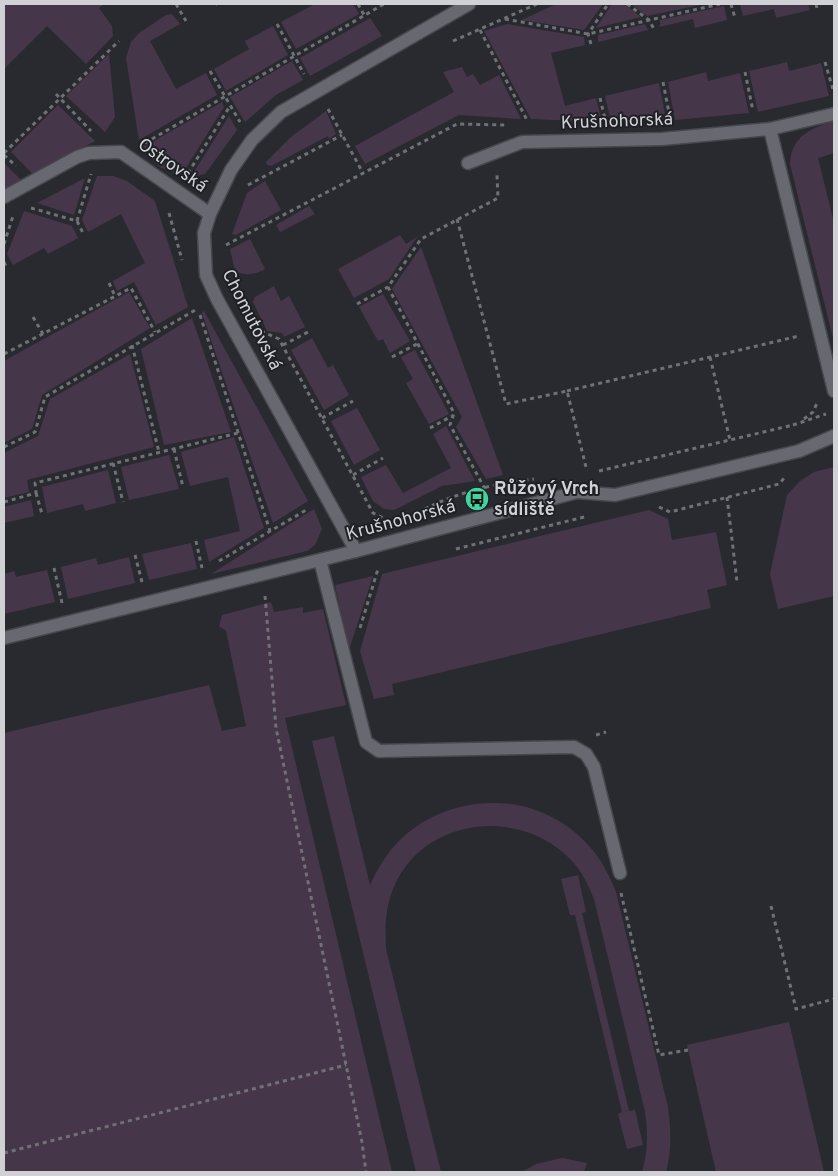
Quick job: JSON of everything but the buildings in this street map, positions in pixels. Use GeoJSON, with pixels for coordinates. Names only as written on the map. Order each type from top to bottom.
{"type":"FeatureCollection","features":[{"type":"Feature","properties":{"kind":"street","name":"Chomutovská"},"geometry":{"type":"LineString","coordinates":[[356,551],[217,299],[206,275],[204,233],[210,214],[231,170],[252,140],[281,112],[469,4]]}},
{"type":"Feature","properties":{"kind":"street","name":"Krušnohorská"},"geometry":{"type":"LineString","coordinates":[[468,163],[496,150],[522,142],[662,139],[770,129],[834,114]]}},
{"type":"Feature","properties":{"kind":"street"},"geometry":{"type":"LineString","coordinates":[[770,129],[834,391]]}},
{"type":"Feature","properties":{"kind":"street","name":"Ostrovská"},"geometry":{"type":"LineString","coordinates":[[4,197],[77,156],[121,152],[210,214]]}},
{"type":"Feature","properties":{"kind":"street","name":"Krušnohorská"},"geometry":{"type":"LineString","coordinates":[[4,638],[356,551],[577,492],[614,495],[798,451],[834,436]]}},
{"type":"Feature","properties":{"kind":"street"},"geometry":{"type":"LineString","coordinates":[[320,560],[366,742],[379,751],[574,747],[586,754],[594,767],[620,872]]}},
{"type":"Feature","properties":{"kind":"path"},"geometry":{"type":"LineString","coordinates":[[176,4],[186,21]]}},
{"type":"Feature","properties":{"kind":"path"},"geometry":{"type":"LineString","coordinates":[[358,4],[364,15]]}},
{"type":"Feature","properties":{"kind":"path"},"geometry":{"type":"LineString","coordinates":[[126,154],[384,4]]}},
{"type":"Feature","properties":{"kind":"path"},"geometry":{"type":"LineString","coordinates":[[448,42],[480,30],[537,4]]}},
{"type":"Feature","properties":{"kind":"path"},"geometry":{"type":"LineString","coordinates":[[590,44],[588,34],[608,4]]}},
{"type":"Feature","properties":{"kind":"path"},"geometry":{"type":"LineString","coordinates":[[627,4],[649,20],[654,29]]}},
{"type":"Feature","properties":{"kind":"path"},"geometry":{"type":"LineString","coordinates":[[504,19],[588,34],[720,4]]}},
{"type":"Feature","properties":{"kind":"path"},"geometry":{"type":"LineString","coordinates":[[731,4],[735,18]]}},
{"type":"Feature","properties":{"kind":"path"},"geometry":{"type":"LineString","coordinates":[[277,24],[314,92]]}},
{"type":"Feature","properties":{"kind":"path"},"geometry":{"type":"LineString","coordinates":[[480,30],[529,125],[520,125]]}},
{"type":"Feature","properties":{"kind":"path"},"geometry":{"type":"LineString","coordinates":[[4,154],[59,98],[120,41]]}},
{"type":"Feature","properties":{"kind":"path"},"geometry":{"type":"LineString","coordinates":[[826,62],[834,96]]}},
{"type":"Feature","properties":{"kind":"path"},"geometry":{"type":"LineString","coordinates":[[210,71],[223,96],[252,140]]}},
{"type":"Feature","properties":{"kind":"path"},"geometry":{"type":"LineString","coordinates":[[745,72],[755,116]]}},
{"type":"Feature","properties":{"kind":"path"},"geometry":{"type":"LineString","coordinates":[[663,82],[671,124]]}},
{"type":"Feature","properties":{"kind":"path"},"geometry":{"type":"LineString","coordinates":[[56,94],[110,152]]}},
{"type":"Feature","properties":{"kind":"path"},"geometry":{"type":"LineString","coordinates":[[600,98],[607,126]]}},
{"type":"Feature","properties":{"kind":"path"},"geometry":{"type":"LineString","coordinates":[[319,110],[332,103]]}},
{"type":"Feature","properties":{"kind":"path"},"geometry":{"type":"LineString","coordinates":[[183,270],[171,216],[166,209],[230,106]]}},
{"type":"Feature","properties":{"kind":"path"},"geometry":{"type":"LineString","coordinates":[[326,106],[363,173]]}},
{"type":"Feature","properties":{"kind":"path"},"geometry":{"type":"LineString","coordinates":[[225,246],[457,124],[511,125]]}},
{"type":"Feature","properties":{"kind":"path"},"geometry":{"type":"LineString","coordinates":[[246,180],[242,188],[342,135]]}},
{"type":"Feature","properties":{"kind":"path"},"geometry":{"type":"LineString","coordinates":[[357,304],[388,286],[421,239],[498,198],[496,150]]}},
{"type":"Feature","properties":{"kind":"path"},"geometry":{"type":"LineString","coordinates":[[84,176],[99,171]]}},
{"type":"Feature","properties":{"kind":"path"},"geometry":{"type":"LineString","coordinates":[[77,222],[92,172]]}},
{"type":"Feature","properties":{"kind":"path"},"geometry":{"type":"LineString","coordinates":[[34,202],[26,206],[77,222],[84,235]]}},
{"type":"Feature","properties":{"kind":"path"},"geometry":{"type":"LineString","coordinates":[[4,244],[15,212],[9,215]]}},
{"type":"Feature","properties":{"kind":"path"},"geometry":{"type":"LineString","coordinates":[[457,220],[506,404],[807,335]]}},
{"type":"Feature","properties":{"kind":"path"},"geometry":{"type":"LineString","coordinates":[[225,254],[226,239]]}},
{"type":"Feature","properties":{"kind":"path"},"geometry":{"type":"LineString","coordinates":[[4,262],[7,268]]}},
{"type":"Feature","properties":{"kind":"path"},"geometry":{"type":"LineString","coordinates":[[109,283],[115,296]]}},
{"type":"Feature","properties":{"kind":"path"},"geometry":{"type":"LineString","coordinates":[[388,286],[454,413],[450,425],[484,489]]}},
{"type":"Feature","properties":{"kind":"path"},"geometry":{"type":"LineString","coordinates":[[4,354],[131,288],[155,332]]}},
{"type":"Feature","properties":{"kind":"path"},"geometry":{"type":"LineString","coordinates":[[195,301],[270,531]]}},
{"type":"Feature","properties":{"kind":"path"},"geometry":{"type":"LineString","coordinates":[[4,447],[35,432],[45,396],[197,309]]}},
{"type":"Feature","properties":{"kind":"path"},"geometry":{"type":"LineString","coordinates":[[33,317],[42,334]]}},
{"type":"Feature","properties":{"kind":"path"},"geometry":{"type":"LineString","coordinates":[[258,325],[263,333],[279,338],[373,514],[391,520]]}},
{"type":"Feature","properties":{"kind":"path"},"geometry":{"type":"LineString","coordinates":[[283,345],[308,332]]}},
{"type":"Feature","properties":{"kind":"path"},"geometry":{"type":"LineString","coordinates":[[392,357],[417,344]]}},
{"type":"Feature","properties":{"kind":"path"},"geometry":{"type":"LineString","coordinates":[[132,345],[159,452]]}},
{"type":"Feature","properties":{"kind":"path"},"geometry":{"type":"LineString","coordinates":[[710,357],[730,440]]}},
{"type":"Feature","properties":{"kind":"path"},"geometry":{"type":"LineString","coordinates":[[567,391],[588,474],[579,475]]}},
{"type":"Feature","properties":{"kind":"path"},"geometry":{"type":"LineString","coordinates":[[803,420],[817,406],[818,397]]}},
{"type":"Feature","properties":{"kind":"path"},"geometry":{"type":"LineString","coordinates":[[322,418],[353,401]]}},
{"type":"Feature","properties":{"kind":"path"},"geometry":{"type":"LineString","coordinates":[[597,472],[792,425],[803,420],[834,412]]}},
{"type":"Feature","properties":{"kind":"path"},"geometry":{"type":"LineString","coordinates":[[430,428],[453,416]]}},
{"type":"Feature","properties":{"kind":"path"},"geometry":{"type":"LineString","coordinates":[[653,505],[670,512],[779,484],[790,471],[804,468],[792,425]]}},
{"type":"Feature","properties":{"kind":"path"},"geometry":{"type":"LineString","coordinates":[[42,514],[35,483],[238,433]]}},
{"type":"Feature","properties":{"kind":"path"},"geometry":{"type":"LineString","coordinates":[[174,449],[183,487]]}},
{"type":"Feature","properties":{"kind":"path"},"geometry":{"type":"LineString","coordinates":[[352,475],[384,458]]}},
{"type":"Feature","properties":{"kind":"path"},"geometry":{"type":"LineString","coordinates":[[113,463],[123,502]]}},
{"type":"Feature","properties":{"kind":"path"},"geometry":{"type":"LineString","coordinates":[[424,509],[449,497],[507,482],[543,478]]}},
{"type":"Feature","properties":{"kind":"path"},"geometry":{"type":"LineString","coordinates":[[4,502],[36,493]]}},
{"type":"Feature","properties":{"kind":"path"},"geometry":{"type":"LineString","coordinates":[[727,497],[737,582]]}},
{"type":"Feature","properties":{"kind":"path"},"geometry":{"type":"LineString","coordinates":[[194,573],[203,570],[327,498]]}},
{"type":"Feature","properties":{"kind":"path"},"geometry":{"type":"LineString","coordinates":[[454,549],[598,514]]}},
{"type":"Feature","properties":{"kind":"path"},"geometry":{"type":"LineString","coordinates":[[196,542],[203,570]]}},
{"type":"Feature","properties":{"kind":"path"},"geometry":{"type":"LineString","coordinates":[[135,556],[142,585],[151,583]]}},
{"type":"Feature","properties":{"kind":"path"},"geometry":{"type":"LineString","coordinates":[[370,571],[388,566]]}},
{"type":"Feature","properties":{"kind":"path"},"geometry":{"type":"LineString","coordinates":[[54,568],[62,604]]}},
{"type":"Feature","properties":{"kind":"path"},"geometry":{"type":"LineString","coordinates":[[359,633],[378,568]]}},
{"type":"Feature","properties":{"kind":"path"},"geometry":{"type":"LineString","coordinates":[[274,594],[266,596],[276,728],[362,1142],[366,1172]]}},
{"type":"Feature","properties":{"kind":"path"},"geometry":{"type":"LineString","coordinates":[[52,606],[71,602]]}},
{"type":"Feature","properties":{"kind":"path"},"geometry":{"type":"LineString","coordinates":[[591,736],[606,732]]}},
{"type":"Feature","properties":{"kind":"path"},"geometry":{"type":"LineString","coordinates":[[620,872],[624,885],[619,886],[659,1055],[688,1050]]}},
{"type":"Feature","properties":{"kind":"path"},"geometry":{"type":"LineString","coordinates":[[771,906],[796,1009],[834,1000]]}},
{"type":"Feature","properties":{"kind":"path"},"geometry":{"type":"LineString","coordinates":[[4,1153],[346,1065]]}},
{"type":"Feature","properties":{"kind":"shaded area"},"geometry":{"type":"Polygon","coordinates":[[[4,4],[104,4],[99,8],[112,26],[113,36],[86,64],[47,26],[4,69],[4,4]]]}},
{"type":"Feature","properties":{"kind":"shaded area"},"geometry":{"type":"Polygon","coordinates":[[[315,4],[353,4],[359,14],[296,49],[281,22],[315,4]]]}},
{"type":"Feature","properties":{"kind":"shaded area"},"geometry":{"type":"Polygon","coordinates":[[[556,4],[603,4],[584,30],[522,20],[556,4]]]}},
{"type":"Feature","properties":{"kind":"shaded area"},"geometry":{"type":"Polygon","coordinates":[[[612,4],[624,4],[641,17],[596,28],[612,4]]]}},
{"type":"Feature","properties":{"kind":"shaded area"},"geometry":{"type":"Polygon","coordinates":[[[631,4],[705,4],[647,16],[631,4]]]}},
{"type":"Feature","properties":{"kind":"shaded area"},"geometry":{"type":"Polygon","coordinates":[[[740,4],[808,4],[810,10],[776,18],[774,9],[743,16],[740,4]]]}},
{"type":"Feature","properties":{"kind":"shaded area"},"geometry":{"type":"Polygon","coordinates":[[[724,6],[727,20],[695,28],[693,19],[660,27],[660,20],[724,6]]]}},
{"type":"Feature","properties":{"kind":"shaded area"},"geometry":{"type":"Polygon","coordinates":[[[172,14],[180,24],[150,41],[176,89],[206,73],[217,95],[139,140],[126,58],[131,42],[139,33],[166,15],[172,14]]]}},
{"type":"Feature","properties":{"kind":"shaded area"},"geometry":{"type":"Polygon","coordinates":[[[370,18],[382,36],[310,76],[300,58],[370,18]]]}},
{"type":"Feature","properties":{"kind":"shaded area"},"geometry":{"type":"Polygon","coordinates":[[[507,24],[584,37],[585,45],[551,53],[565,106],[596,98],[602,122],[531,119],[484,31],[507,24]]]}},
{"type":"Feature","properties":{"kind":"shaded area"},"geometry":{"type":"Polygon","coordinates":[[[645,24],[648,30],[598,42],[598,35],[645,24]]]}},
{"type":"Feature","properties":{"kind":"shaded area"},"geometry":{"type":"Polygon","coordinates":[[[273,26],[288,55],[226,91],[214,69],[249,49],[245,41],[273,26]]]}},
{"type":"Feature","properties":{"kind":"shaded area"},"geometry":{"type":"Polygon","coordinates":[[[109,54],[115,117],[105,132],[66,96],[109,54]]]}},
{"type":"Feature","properties":{"kind":"shaded area"},"geometry":{"type":"Polygon","coordinates":[[[292,61],[303,80],[276,95],[245,122],[230,97],[292,61]]]}},
{"type":"Feature","properties":{"kind":"shaded area"},"geometry":{"type":"Polygon","coordinates":[[[787,62],[789,71],[821,63],[829,96],[758,112],[749,71],[787,62]]]}},
{"type":"Feature","properties":{"kind":"shaded area"},"geometry":{"type":"Polygon","coordinates":[[[462,67],[467,77],[473,74],[480,85],[499,75],[521,119],[459,115],[365,164],[355,146],[454,92],[443,72],[462,67]]]}},
{"type":"Feature","properties":{"kind":"shaded area"},"geometry":{"type":"Polygon","coordinates":[[[706,72],[708,81],[740,73],[749,113],[675,120],[668,82],[706,72]]]}},
{"type":"Feature","properties":{"kind":"shaded area"},"geometry":{"type":"Polygon","coordinates":[[[659,83],[666,119],[611,122],[605,96],[659,83]]]}},
{"type":"Feature","properties":{"kind":"shaded area"},"geometry":{"type":"Polygon","coordinates":[[[222,102],[224,107],[181,176],[160,167],[142,148],[222,102]]]}},
{"type":"Feature","properties":{"kind":"shaded area"},"geometry":{"type":"Polygon","coordinates":[[[58,105],[95,141],[33,174],[11,152],[58,105]]]}},
{"type":"Feature","properties":{"kind":"shaded area"},"geometry":{"type":"Polygon","coordinates":[[[326,111],[336,134],[329,139],[328,136],[271,166],[267,165],[266,162],[291,137],[326,111]]]}},
{"type":"Feature","properties":{"kind":"shaded area"},"geometry":{"type":"Polygon","coordinates":[[[229,116],[237,130],[205,174],[191,177],[229,116]]]}},
{"type":"Feature","properties":{"kind":"shaded area"},"geometry":{"type":"Polygon","coordinates":[[[834,121],[834,153],[818,158],[834,223],[834,342],[790,164],[794,147],[803,135],[817,127],[834,121]]]}},
{"type":"Feature","properties":{"kind":"shaded area"},"geometry":{"type":"Polygon","coordinates":[[[4,163],[22,181],[4,191],[4,163]]]}},
{"type":"Feature","properties":{"kind":"shaded area"},"geometry":{"type":"Polygon","coordinates":[[[97,176],[113,176],[127,181],[155,201],[188,307],[156,325],[134,282],[117,291],[113,281],[145,263],[121,214],[88,232],[82,220],[97,176]]]}},
{"type":"Feature","properties":{"kind":"shaded area"},"geometry":{"type":"Polygon","coordinates":[[[85,178],[74,215],[37,203],[85,178]]]}},
{"type":"Feature","properties":{"kind":"shaded area"},"geometry":{"type":"Polygon","coordinates":[[[265,181],[281,210],[236,235],[232,234],[247,193],[265,181]]]}},
{"type":"Feature","properties":{"kind":"shaded area"},"geometry":{"type":"Polygon","coordinates":[[[309,206],[315,214],[280,232],[276,225],[309,206]]]}},
{"type":"Feature","properties":{"kind":"shaded area"},"geometry":{"type":"Polygon","coordinates":[[[24,211],[72,226],[78,238],[48,254],[44,248],[13,265],[7,254],[24,211]]]}},
{"type":"Feature","properties":{"kind":"shaded area"},"geometry":{"type":"Polygon","coordinates":[[[400,235],[406,244],[417,237],[389,279],[354,298],[338,269],[400,235]]]}},
{"type":"Feature","properties":{"kind":"shaded area"},"geometry":{"type":"Polygon","coordinates":[[[250,239],[265,269],[254,274],[243,274],[235,271],[230,249],[250,239]]]}},
{"type":"Feature","properties":{"kind":"shaded area"},"geometry":{"type":"Polygon","coordinates":[[[421,247],[503,475],[486,479],[456,427],[462,417],[392,289],[421,247]]]}},
{"type":"Feature","properties":{"kind":"shaded area"},"geometry":{"type":"Polygon","coordinates":[[[274,286],[281,301],[289,296],[305,327],[284,337],[282,333],[267,331],[253,302],[255,297],[274,286]]]}},
{"type":"Feature","properties":{"kind":"shaded area"},"geometry":{"type":"Polygon","coordinates":[[[129,292],[150,328],[42,395],[32,429],[4,443],[4,361],[129,292]]]}},
{"type":"Feature","properties":{"kind":"shaded area"},"geometry":{"type":"Polygon","coordinates":[[[383,294],[410,341],[390,353],[383,339],[378,341],[359,307],[383,294]]]}},
{"type":"Feature","properties":{"kind":"shaded area"},"geometry":{"type":"Polygon","coordinates":[[[204,311],[308,501],[273,523],[202,313],[204,311]]]}},
{"type":"Feature","properties":{"kind":"shaded area"},"geometry":{"type":"Polygon","coordinates":[[[192,318],[231,432],[164,445],[141,349],[192,318]]]}},
{"type":"Feature","properties":{"kind":"shaded area"},"geometry":{"type":"Polygon","coordinates":[[[312,338],[328,368],[333,365],[349,395],[324,410],[291,350],[312,338]]]}},
{"type":"Feature","properties":{"kind":"shaded area"},"geometry":{"type":"Polygon","coordinates":[[[415,350],[449,414],[429,424],[406,383],[413,379],[401,357],[415,350]]]}},
{"type":"Feature","properties":{"kind":"shaded area"},"geometry":{"type":"Polygon","coordinates":[[[130,354],[154,447],[27,480],[29,492],[4,498],[4,453],[38,436],[50,399],[130,354]]]}},
{"type":"Feature","properties":{"kind":"shaded area"},"geometry":{"type":"Polygon","coordinates":[[[357,408],[380,450],[354,465],[331,421],[357,408]]]}},
{"type":"Feature","properties":{"kind":"shaded area"},"geometry":{"type":"Polygon","coordinates":[[[446,426],[475,481],[442,486],[394,510],[384,509],[373,501],[361,477],[386,465],[403,493],[451,468],[433,434],[446,426]]]}},
{"type":"Feature","properties":{"kind":"shaded area"},"geometry":{"type":"Polygon","coordinates":[[[234,437],[264,528],[209,562],[204,540],[240,531],[228,477],[190,486],[181,452],[234,437]]]}},
{"type":"Feature","properties":{"kind":"shaded area"},"geometry":{"type":"Polygon","coordinates":[[[169,455],[179,489],[129,500],[121,467],[169,455]]]}},
{"type":"Feature","properties":{"kind":"shaded area"},"geometry":{"type":"Polygon","coordinates":[[[834,467],[834,596],[778,609],[770,574],[787,495],[800,481],[814,472],[834,467]]]}},
{"type":"Feature","properties":{"kind":"shaded area"},"geometry":{"type":"Polygon","coordinates":[[[108,470],[116,503],[85,511],[83,504],[47,513],[42,487],[108,470]]]}},
{"type":"Feature","properties":{"kind":"shaded area"},"geometry":{"type":"Polygon","coordinates":[[[31,500],[34,516],[4,523],[4,507],[31,500]]]}},
{"type":"Feature","properties":{"kind":"shaded area"},"geometry":{"type":"Polygon","coordinates":[[[314,509],[322,529],[315,545],[307,551],[211,574],[314,509]]]}},
{"type":"Feature","properties":{"kind":"shaded area"},"geometry":{"type":"Polygon","coordinates":[[[649,510],[668,519],[672,540],[716,532],[727,585],[707,590],[711,608],[392,684],[394,695],[374,699],[360,651],[382,574],[649,510]]]}},
{"type":"Feature","properties":{"kind":"shaded area"},"geometry":{"type":"Polygon","coordinates":[[[191,543],[197,569],[149,580],[142,554],[191,543]]]}},
{"type":"Feature","properties":{"kind":"shaded area"},"geometry":{"type":"Polygon","coordinates":[[[129,557],[135,583],[68,599],[61,567],[96,558],[98,565],[129,557]]]}},
{"type":"Feature","properties":{"kind":"shaded area"},"geometry":{"type":"Polygon","coordinates":[[[47,570],[55,602],[4,614],[4,574],[14,571],[16,577],[47,570]]]}},
{"type":"Feature","properties":{"kind":"shaded area"},"geometry":{"type":"Polygon","coordinates":[[[373,576],[349,650],[335,585],[373,576]]]}},
{"type":"Feature","properties":{"kind":"shaded area"},"geometry":{"type":"Polygon","coordinates":[[[271,602],[274,612],[303,607],[303,613],[323,609],[346,705],[285,718],[392,1172],[4,1172],[4,733],[209,685],[222,731],[246,726],[226,631],[219,626],[222,615],[271,602]]]}},
{"type":"Feature","properties":{"kind":"shaded area"},"geometry":{"type":"Polygon","coordinates":[[[334,736],[370,885],[392,848],[402,838],[423,822],[447,811],[472,804],[497,803],[523,806],[547,815],[569,828],[594,851],[605,868],[616,892],[668,1107],[670,1140],[666,1172],[642,1172],[647,1142],[645,1112],[594,899],[587,883],[575,864],[550,843],[526,832],[500,826],[474,827],[449,834],[426,846],[407,865],[393,889],[388,904],[386,949],[441,1172],[416,1172],[312,741],[334,736]]]}},
{"type":"Feature","properties":{"kind":"shaded area"},"geometry":{"type":"Polygon","coordinates":[[[578,875],[586,912],[582,913],[629,1111],[635,1110],[643,1145],[627,1149],[618,1114],[622,1112],[575,915],[570,915],[561,879],[578,875]]]}},
{"type":"Feature","properties":{"kind":"shaded area"},"geometry":{"type":"Polygon","coordinates":[[[789,1022],[824,1172],[716,1172],[687,1045],[789,1022]]]}},
{"type":"Feature","properties":{"kind":"shaded area"},"geometry":{"type":"Polygon","coordinates":[[[562,1158],[587,1163],[584,1172],[522,1172],[536,1164],[562,1158]]]}},
{"type":"Feature","properties":{"kind":"place","name":"Růžový Vrch sídliště"},"geometry":{"type":"Point","coordinates":[477,499]}}]}
